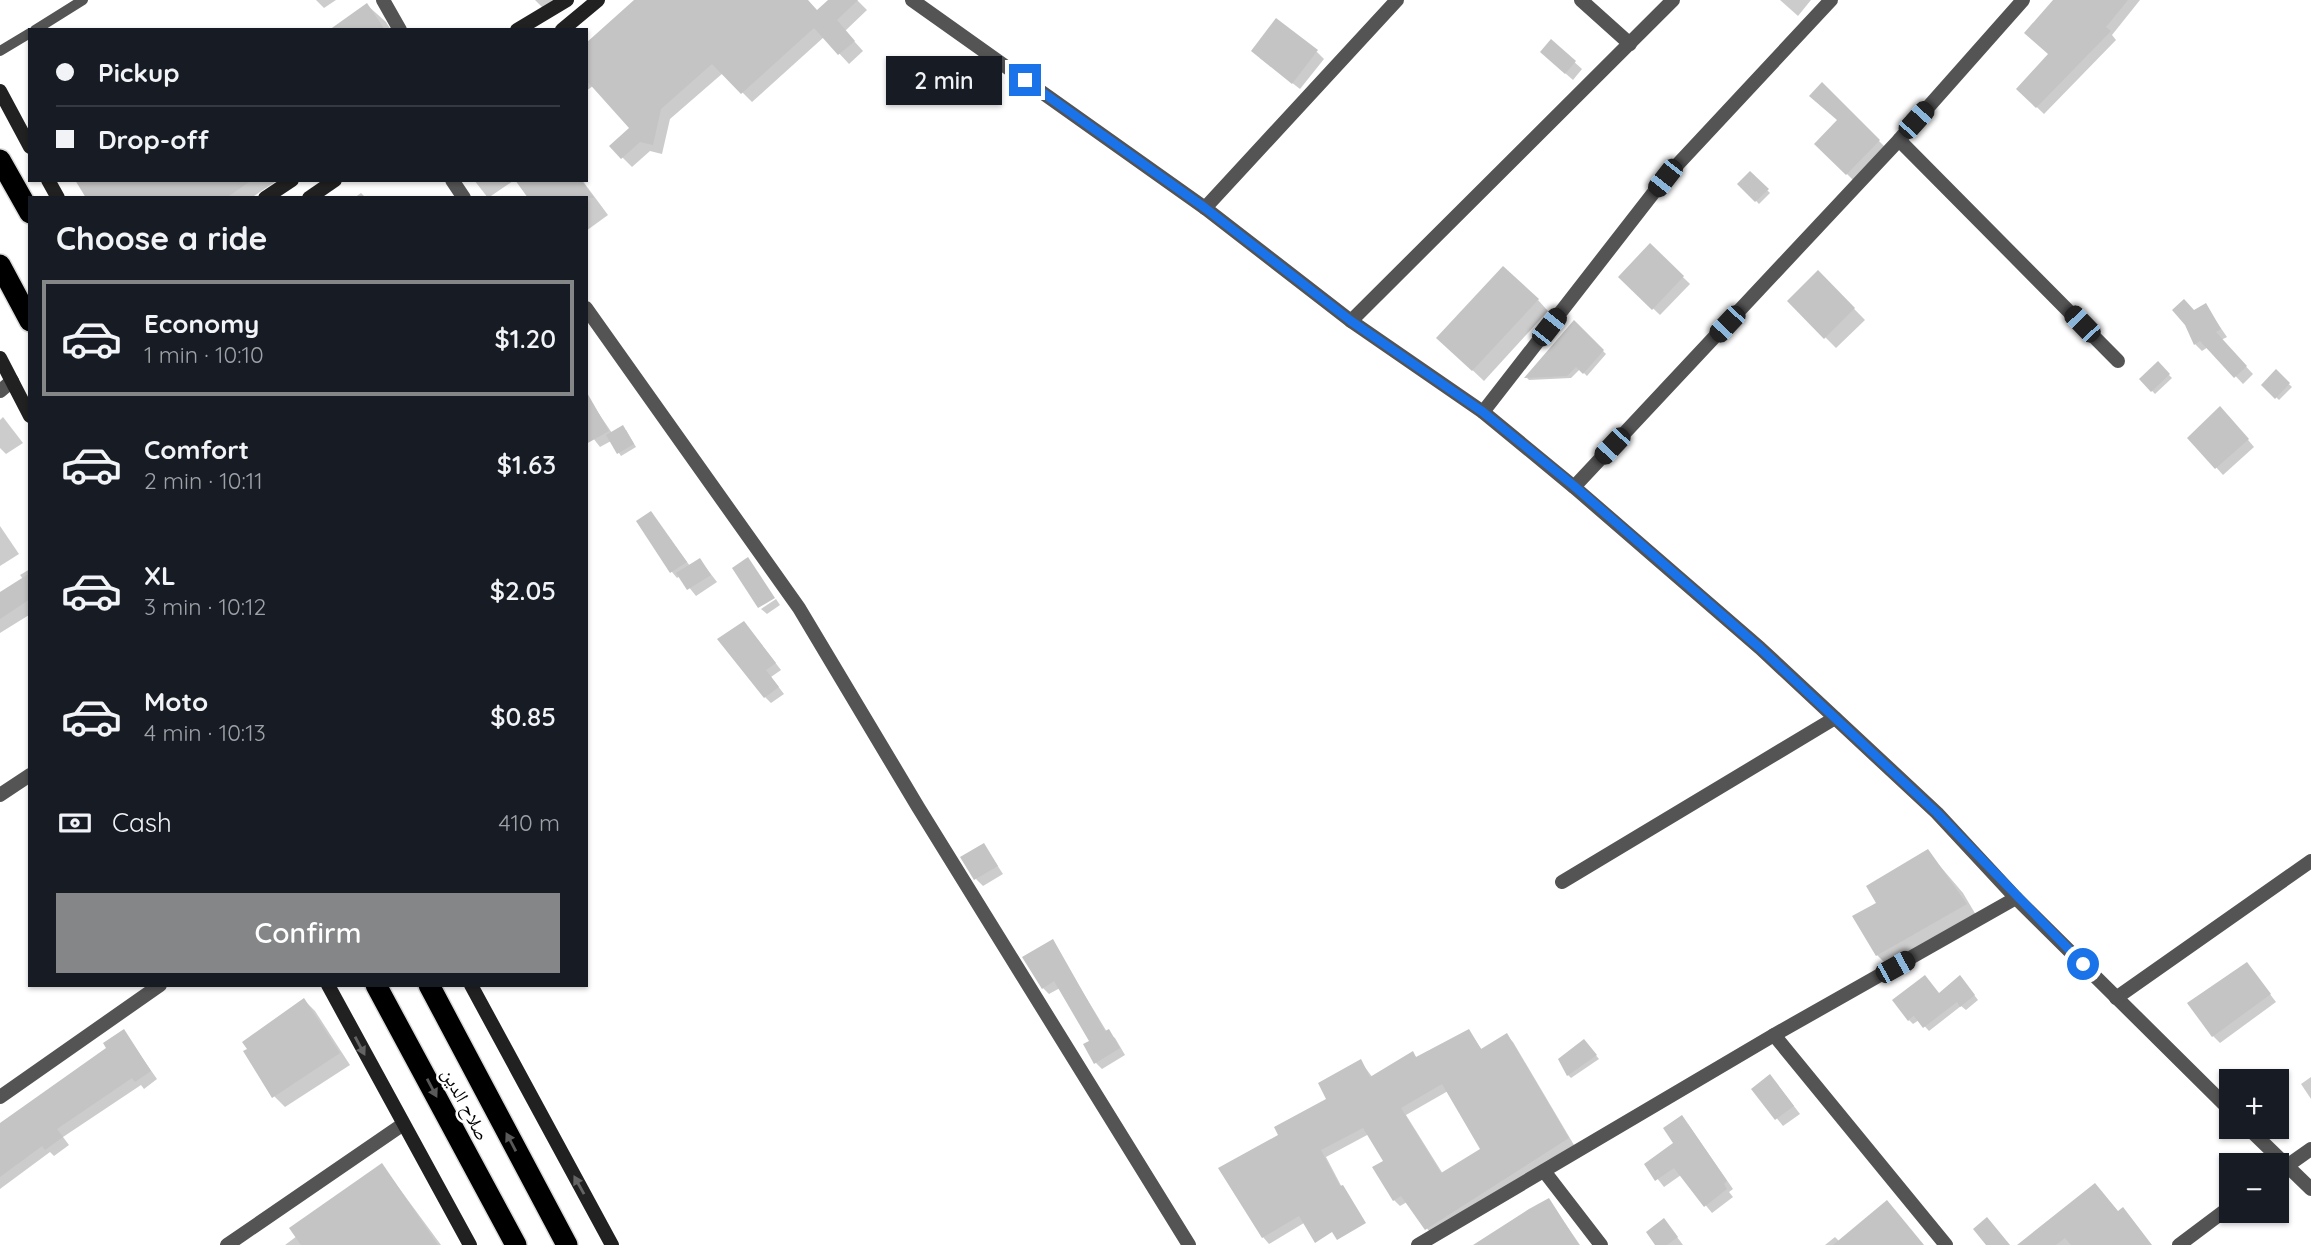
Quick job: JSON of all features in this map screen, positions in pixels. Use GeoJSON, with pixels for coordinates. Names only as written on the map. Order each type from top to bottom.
{"type":"FeatureCollection","features":[{"type":"Feature","properties":{"kind":"highway"},"geometry":{"type":"LineString","coordinates":[[0,160],[28,209]]}},
{"type":"Feature","properties":{"kind":"highway"},"geometry":{"type":"LineString","coordinates":[[0,265],[28,317]]}},
{"type":"Feature","properties":{"kind":"highway","name":"صلاح الدين"},"geometry":{"type":"LineString","coordinates":[[377,987],[516,1245]]}},
{"type":"Feature","properties":{"kind":"highway","name":"صلاح الدين"},"geometry":{"type":"LineString","coordinates":[[430,987],[567,1245]]}},
{"type":"Feature","properties":{"kind":"street"},"geometry":{"type":"LineString","coordinates":[[383,0],[399,28]]}},
{"type":"Feature","properties":{"kind":"street"},"geometry":{"type":"LineString","coordinates":[[520,28],[567,0]]}},
{"type":"Feature","properties":{"kind":"street"},"geometry":{"type":"LineString","coordinates":[[564,28],[598,0]]}},
{"type":"Feature","properties":{"kind":"street"},"geometry":{"type":"LineString","coordinates":[[912,0],[1205,208],[1351,321],[1483,412],[1574,486],[1760,648],[1937,813],[2016,898],[2219,1099]]}},
{"type":"Feature","properties":{"kind":"street"},"geometry":{"type":"LineString","coordinates":[[1205,208],[1397,0]]}},
{"type":"Feature","properties":{"kind":"street"},"geometry":{"type":"LineString","coordinates":[[1581,0],[1630,44]]}},
{"type":"Feature","properties":{"kind":"street"},"geometry":{"type":"LineString","coordinates":[[1351,321],[1673,0]]}},
{"type":"Feature","properties":{"kind":"street"},"geometry":{"type":"LineString","coordinates":[[1483,412],[1665,178],[1831,0]]}},
{"type":"Feature","properties":{"kind":"street"},"geometry":{"type":"LineString","coordinates":[[1574,486],[1899,140],[2022,0]]}},
{"type":"Feature","properties":{"kind":"street"},"geometry":{"type":"LineString","coordinates":[[0,91],[28,144]]}},
{"type":"Feature","properties":{"kind":"street"},"geometry":{"type":"LineString","coordinates":[[1899,140],[2118,361]]}},
{"type":"Feature","properties":{"kind":"street"},"geometry":{"type":"LineString","coordinates":[[268,196],[289,182]]}},
{"type":"Feature","properties":{"kind":"street"},"geometry":{"type":"LineString","coordinates":[[312,196],[332,182]]}},
{"type":"Feature","properties":{"kind":"street"},"geometry":{"type":"LineString","coordinates":[[588,311],[799,608],[932,831],[1189,1245]]}},
{"type":"Feature","properties":{"kind":"street"},"geometry":{"type":"LineString","coordinates":[[0,358],[28,412]]}},
{"type":"Feature","properties":{"kind":"street"},"geometry":{"type":"LineString","coordinates":[[0,391],[12,381]]}},
{"type":"Feature","properties":{"kind":"street"},"geometry":{"type":"LineString","coordinates":[[1562,881],[1835,718]]}},
{"type":"Feature","properties":{"kind":"street"},"geometry":{"type":"LineString","coordinates":[[0,796],[28,776]]}},
{"type":"Feature","properties":{"kind":"street"},"geometry":{"type":"LineString","coordinates":[[2116,998],[2311,861]]}},
{"type":"Feature","properties":{"kind":"street"},"geometry":{"type":"LineString","coordinates":[[1418,1245],[1774,1035],[2016,898]]}},
{"type":"Feature","properties":{"kind":"street"},"geometry":{"type":"LineString","coordinates":[[0,1097],[157,987]]}},
{"type":"Feature","properties":{"kind":"street"},"geometry":{"type":"LineString","coordinates":[[329,987],[402,1125],[470,1245]]}},
{"type":"Feature","properties":{"kind":"street"},"geometry":{"type":"LineString","coordinates":[[472,987],[612,1245]]}},
{"type":"Feature","properties":{"kind":"street"},"geometry":{"type":"LineString","coordinates":[[1774,1035],[1946,1245]]}},
{"type":"Feature","properties":{"kind":"street"},"geometry":{"type":"LineString","coordinates":[[227,1245],[402,1125]]}},
{"type":"Feature","properties":{"kind":"street"},"geometry":{"type":"LineString","coordinates":[[2257,1139],[2268,1153]]}},
{"type":"Feature","properties":{"kind":"street"},"geometry":{"type":"LineString","coordinates":[[2289,1164],[2311,1149]]}},
{"type":"Feature","properties":{"kind":"street"},"geometry":{"type":"LineString","coordinates":[[1544,1171],[1601,1245]]}},
{"type":"Feature","properties":{"kind":"street"},"geometry":{"type":"LineString","coordinates":[[2289,1174],[2311,1189]]}},
{"type":"Feature","properties":{"kind":"street"},"geometry":{"type":"LineString","coordinates":[[2179,1245],[2219,1215]]}},
{"type":"Feature","properties":{"kind":"lane"},"geometry":{"type":"LineString","coordinates":[[37,28],[83,0]]}},
{"type":"Feature","properties":{"kind":"lane"},"geometry":{"type":"LineString","coordinates":[[0,51],[28,34]]}},
{"type":"Feature","properties":{"kind":"lane"},"geometry":{"type":"LineString","coordinates":[[440,1007],[443,987]]}},
{"type":"Feature","properties":{"kind":"building"},"geometry":{"type":"Polygon","coordinates":[[[634,0],[808,0],[817,10],[828,0],[858,0],[837,20],[855,41],[838,55],[814,28],[741,94],[712,64],[661,109],[653,145],[640,142],[621,159],[609,146],[629,128],[588,82],[588,41],[634,0]]]}},
{"type":"Feature","properties":{"kind":"building"},"geometry":{"type":"Polygon","coordinates":[[[2053,0],[2128,0],[2106,27],[2111,31],[2036,108],[2016,89],[2048,54],[2024,33],[2053,0]]]}},
{"type":"Feature","properties":{"kind":"building"},"geometry":{"type":"Polygon","coordinates":[[[367,3],[384,28],[332,28],[367,3]]]}},
{"type":"Feature","properties":{"kind":"building"},"geometry":{"type":"Polygon","coordinates":[[[1276,18],[1318,50],[1292,84],[1251,51],[1276,18]]]}},
{"type":"Feature","properties":{"kind":"building"},"geometry":{"type":"Polygon","coordinates":[[[1551,39],[1576,61],[1565,74],[1540,52],[1551,39]]]}},
{"type":"Feature","properties":{"kind":"building"},"geometry":{"type":"Polygon","coordinates":[[[1822,82],[1880,140],[1846,175],[1814,144],[1837,120],[1809,96],[1822,82]]]}},
{"type":"Feature","properties":{"kind":"building"},"geometry":{"type":"Polygon","coordinates":[[[1750,171],[1769,189],[1755,202],[1737,184],[1750,171]]]}},
{"type":"Feature","properties":{"kind":"building"},"geometry":{"type":"Polygon","coordinates":[[[76,182],[249,182],[229,196],[85,196],[76,182]]]}},
{"type":"Feature","properties":{"kind":"building"},"geometry":{"type":"Polygon","coordinates":[[[516,182],[582,182],[594,198],[588,196],[527,196],[516,182]]]}},
{"type":"Feature","properties":{"kind":"building"},"geometry":{"type":"Polygon","coordinates":[[[1650,243],[1684,276],[1652,310],[1618,277],[1650,243]]]}},
{"type":"Feature","properties":{"kind":"building"},"geometry":{"type":"Polygon","coordinates":[[[1503,266],[1539,299],[1472,371],[1436,338],[1503,266]]]}},
{"type":"Feature","properties":{"kind":"building"},"geometry":{"type":"Polygon","coordinates":[[[1818,270],[1855,308],[1824,339],[1787,301],[1818,270]]]}},
{"type":"Feature","properties":{"kind":"building"},"geometry":{"type":"Polygon","coordinates":[[[2184,299],[2194,310],[2206,303],[2221,329],[2216,332],[2247,366],[2234,378],[2200,341],[2194,345],[2185,325],[2172,310],[2184,299]]]}},
{"type":"Feature","properties":{"kind":"building"},"geometry":{"type":"Polygon","coordinates":[[[1574,320],[1604,350],[1583,374],[1576,367],[1567,376],[1524,378],[1574,320]]]}},
{"type":"Feature","properties":{"kind":"building"},"geometry":{"type":"Polygon","coordinates":[[[2158,361],[2170,374],[2151,392],[2139,379],[2158,361]]]}},
{"type":"Feature","properties":{"kind":"building"},"geometry":{"type":"Polygon","coordinates":[[[2276,369],[2290,383],[2275,399],[2261,385],[2276,369]]]}},
{"type":"Feature","properties":{"kind":"building"},"geometry":{"type":"Polygon","coordinates":[[[588,394],[609,431],[588,443],[588,394]]]}},
{"type":"Feature","properties":{"kind":"building"},"geometry":{"type":"Polygon","coordinates":[[[2220,406],[2249,439],[2215,469],[2187,438],[2220,406]]]}},
{"type":"Feature","properties":{"kind":"building"},"geometry":{"type":"Polygon","coordinates":[[[623,425],[634,444],[617,454],[606,435],[623,425]]]}},
{"type":"Feature","properties":{"kind":"building"},"geometry":{"type":"Polygon","coordinates":[[[651,511],[687,562],[670,573],[636,521],[651,511]]]}},
{"type":"Feature","properties":{"kind":"building"},"geometry":{"type":"Polygon","coordinates":[[[748,557],[775,598],[758,608],[732,568],[748,557]]]}},
{"type":"Feature","properties":{"kind":"building"},"geometry":{"type":"Polygon","coordinates":[[[700,558],[711,575],[687,590],[676,573],[700,558]]]}},
{"type":"Feature","properties":{"kind":"building"},"geometry":{"type":"Polygon","coordinates":[[[28,574],[28,600],[0,619],[0,592],[28,574]]]}},
{"type":"Feature","properties":{"kind":"building"},"geometry":{"type":"Polygon","coordinates":[[[744,621],[776,663],[766,670],[779,687],[764,698],[717,639],[744,621]]]}},
{"type":"Feature","properties":{"kind":"building"},"geometry":{"type":"Polygon","coordinates":[[[984,843],[998,866],[974,880],[960,857],[984,843]]]}},
{"type":"Feature","properties":{"kind":"building"},"geometry":{"type":"Polygon","coordinates":[[[1928,849],[1967,904],[1876,956],[1852,916],[1876,903],[1866,886],[1928,849]]]}},
{"type":"Feature","properties":{"kind":"building"},"geometry":{"type":"Polygon","coordinates":[[[1053,939],[1105,1031],[1109,1029],[1120,1048],[1094,1064],[1083,1044],[1089,1041],[1054,981],[1042,989],[1022,957],[1053,939]]]}},
{"type":"Feature","properties":{"kind":"building"},"geometry":{"type":"Polygon","coordinates":[[[2247,962],[2271,994],[2212,1037],[2187,1003],[2247,962]]]}},
{"type":"Feature","properties":{"kind":"building"},"geometry":{"type":"Polygon","coordinates":[[[1925,975],[1939,993],[1960,975],[1975,995],[1960,1007],[1957,1002],[1923,1028],[1914,1016],[1908,1021],[1892,1000],[1925,975]]]}},
{"type":"Feature","properties":{"kind":"building"},"geometry":{"type":"Polygon","coordinates":[[[304,998],[340,1053],[272,1098],[243,1051],[247,1049],[242,1042],[304,998]]]}},
{"type":"Feature","properties":{"kind":"building"},"geometry":{"type":"Polygon","coordinates":[[[124,1029],[151,1071],[135,1082],[132,1078],[57,1129],[63,1137],[45,1150],[42,1146],[0,1177],[0,1123],[106,1048],[103,1043],[124,1029]]]}},
{"type":"Feature","properties":{"kind":"building"},"geometry":{"type":"Polygon","coordinates":[[[1469,1029],[1481,1049],[1507,1033],[1569,1138],[1425,1230],[1401,1196],[1393,1201],[1372,1167],[1383,1161],[1363,1128],[1321,1150],[1340,1186],[1343,1185],[1366,1223],[1337,1240],[1332,1232],[1315,1243],[1299,1216],[1262,1238],[1218,1168],[1278,1135],[1274,1127],[1326,1099],[1318,1083],[1361,1059],[1370,1077],[1413,1051],[1416,1057],[1469,1029]],[[1442,1084],[1401,1108],[1441,1173],[1480,1149],[1442,1084]]]}},
{"type":"Feature","properties":{"kind":"building"},"geometry":{"type":"Polygon","coordinates":[[[1584,1039],[1597,1055],[1567,1076],[1558,1059],[1584,1039]]]}},
{"type":"Feature","properties":{"kind":"building"},"geometry":{"type":"Polygon","coordinates":[[[1770,1074],[1794,1106],[1775,1120],[1751,1089],[1770,1074]]]}},
{"type":"Feature","properties":{"kind":"building"},"geometry":{"type":"Polygon","coordinates":[[[1682,1115],[1727,1181],[1724,1184],[1727,1189],[1704,1207],[1674,1168],[1655,1181],[1644,1164],[1673,1143],[1663,1128],[1682,1115]]]}},
{"type":"Feature","properties":{"kind":"building"},"geometry":{"type":"Polygon","coordinates":[[[382,1163],[438,1245],[301,1245],[289,1228],[382,1163]]]}},
{"type":"Feature","properties":{"kind":"building"},"geometry":{"type":"Polygon","coordinates":[[[2095,1183],[2118,1211],[2123,1207],[2152,1245],[2071,1245],[2065,1238],[2056,1245],[2017,1245],[2095,1183]]]}},
{"type":"Feature","properties":{"kind":"building"},"geometry":{"type":"Polygon","coordinates":[[[1549,1198],[1579,1245],[1473,1245],[1529,1209],[1549,1198]]]}},
{"type":"Feature","properties":{"kind":"building"},"geometry":{"type":"Polygon","coordinates":[[[1887,1200],[1924,1245],[1833,1245],[1887,1200]]]}},
{"type":"Feature","properties":{"kind":"building"},"geometry":{"type":"Polygon","coordinates":[[[1987,1217],[2010,1245],[1986,1245],[1973,1229],[1987,1217]]]}},
{"type":"Feature","properties":{"kind":"building"},"geometry":{"type":"Polygon","coordinates":[[[1664,1218],[1678,1237],[1667,1245],[1655,1245],[1646,1232],[1664,1218]]]}},
{"type":"Feature","properties":{"kind":"route"},"geometry":{"type":"LineString","coordinates":[[1025,80],[1205,208],[1351,321],[1483,412],[1574,486],[1760,648],[1937,813],[2016,898],[2083,964]]}}]}
